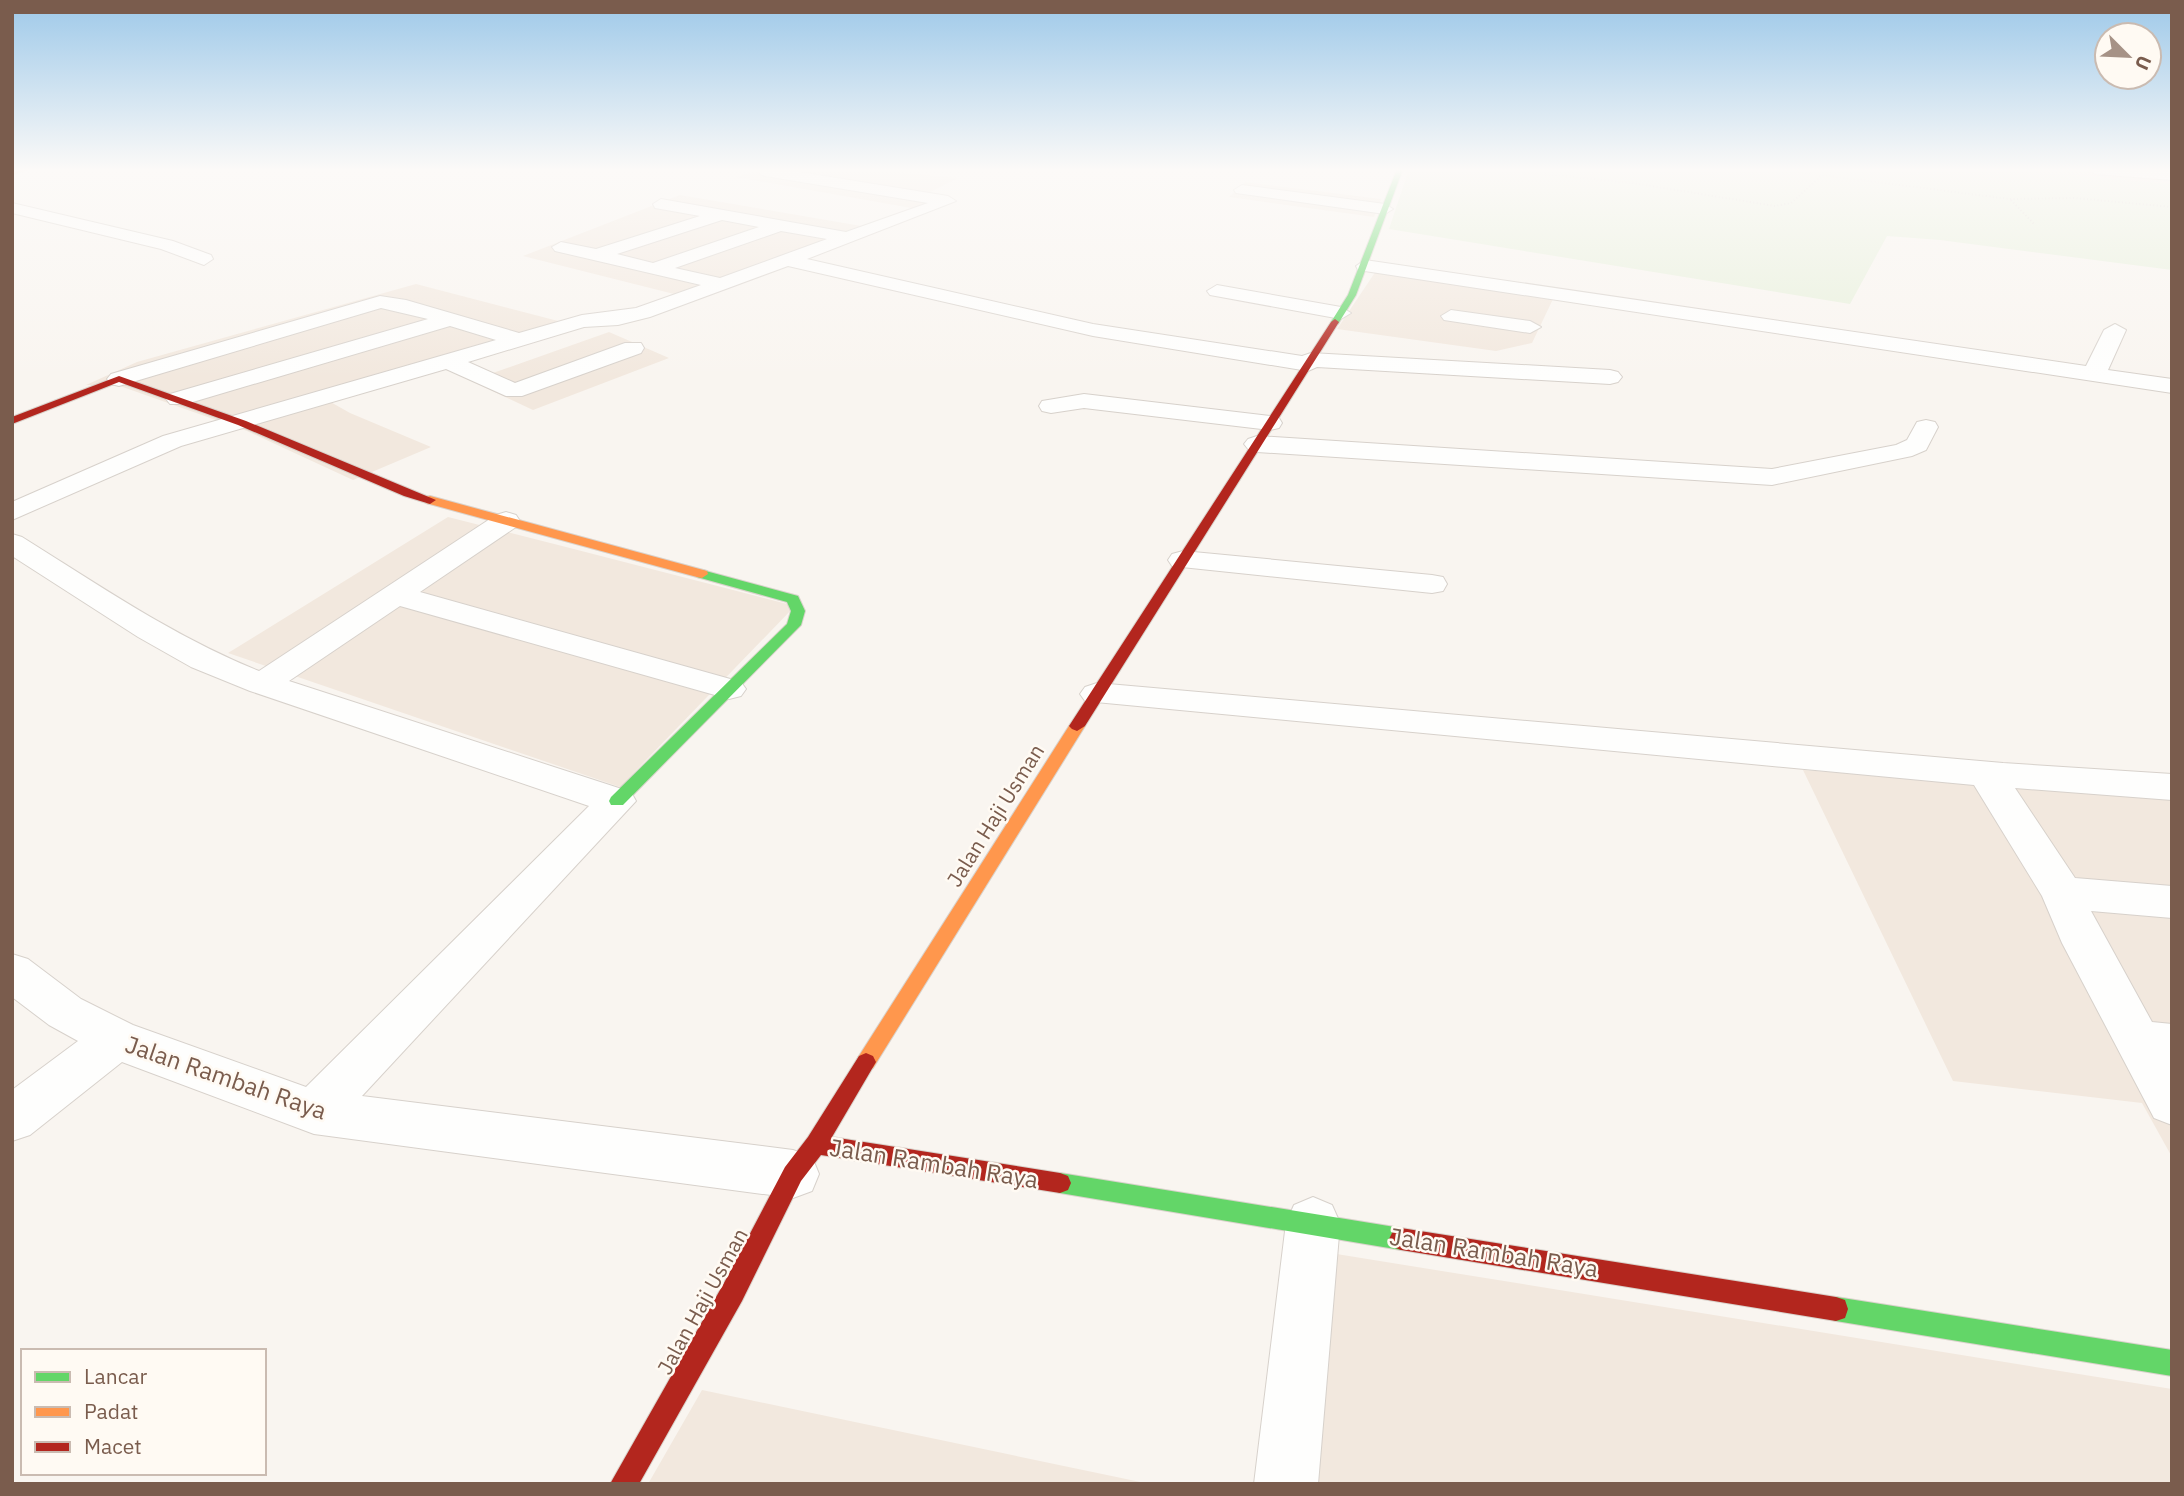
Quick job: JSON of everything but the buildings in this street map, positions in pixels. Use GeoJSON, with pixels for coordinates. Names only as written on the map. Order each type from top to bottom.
{"type":"FeatureCollection","features":[{"type":"Feature","properties":{"kind":"main road","name":"Jalan Haji Usman"},"geometry":{"type":"LineString","coordinates":[[624,1484],[733,1292],[804,1159],[1341,313],[1365,266],[1375,239]]}},
{"type":"Feature","properties":{"kind":"main road"},"geometry":{"type":"LineString","coordinates":[[12,421],[119,379],[237,422],[408,494],[793,599],[798,611],[794,625],[617,801]]}},
{"type":"Feature","properties":{"kind":"main road","name":"Jalan Rambah Raya"},"geometry":{"type":"LineString","coordinates":[[804,1159],[1314,1223],[2172,1363]]}},
{"type":"Feature","properties":{"kind":"street"},"geometry":{"type":"LineString","coordinates":[[141,239],[204,259]]}},
{"type":"Feature","properties":{"kind":"street"},"geometry":{"type":"LineString","coordinates":[[596,255],[648,239]]}},
{"type":"Feature","properties":{"kind":"street"},"geometry":{"type":"LineString","coordinates":[[653,269],[742,239]]}},
{"type":"Feature","properties":{"kind":"street"},"geometry":{"type":"LineString","coordinates":[[12,512],[172,441],[582,321],[631,316],[840,239]]}},
{"type":"Feature","properties":{"kind":"street"},"geometry":{"type":"LineString","coordinates":[[561,247],[721,285]]}},
{"type":"Feature","properties":{"kind":"street"},"geometry":{"type":"LineString","coordinates":[[786,260],[1093,330],[1310,362],[1610,377]]}},
{"type":"Feature","properties":{"kind":"street"},"geometry":{"type":"LineString","coordinates":[[1365,266],[2172,386]]}},
{"type":"Feature","properties":{"kind":"street"},"geometry":{"type":"LineString","coordinates":[[1438,337],[1472,282]]}},
{"type":"Feature","properties":{"kind":"street"},"geometry":{"type":"LineString","coordinates":[[1217,291],[1341,313]]}},
{"type":"Feature","properties":{"kind":"street"},"geometry":{"type":"LineString","coordinates":[[119,379],[380,302],[400,304],[516,339]]}},
{"type":"Feature","properties":{"kind":"street"},"geometry":{"type":"LineString","coordinates":[[1451,316],[1530,327]]}},
{"type":"Feature","properties":{"kind":"street"},"geometry":{"type":"LineString","coordinates":[[178,399],[451,319]]}},
{"type":"Feature","properties":{"kind":"street"},"geometry":{"type":"LineString","coordinates":[[2094,374],[2115,330]]}},
{"type":"Feature","properties":{"kind":"street"},"geometry":{"type":"LineString","coordinates":[[447,360],[514,391],[633,348]]}},
{"type":"Feature","properties":{"kind":"street"},"geometry":{"type":"LineString","coordinates":[[1051,406],[1084,401],[1264,434],[1653,472],[1772,477],[1903,450],[1917,445],[1926,427]]}},
{"type":"Feature","properties":{"kind":"street"},"geometry":{"type":"LineString","coordinates":[[262,684],[506,521]]}},
{"type":"Feature","properties":{"kind":"street"},"geometry":{"type":"LineString","coordinates":[[12,543],[149,630],[203,660],[262,684],[617,801],[314,1112]]}},
{"type":"Feature","properties":{"kind":"street"},"geometry":{"type":"LineString","coordinates":[[1183,560],[1432,584]]}},
{"type":"Feature","properties":{"kind":"street"},"geometry":{"type":"LineString","coordinates":[[396,595],[729,689]]}},
{"type":"Feature","properties":{"kind":"street"},"geometry":{"type":"LineString","coordinates":[[1097,694],[2172,787]]}},
{"type":"Feature","properties":{"kind":"street"},"geometry":{"type":"LineString","coordinates":[[1986,773],[2062,893],[2084,943],[2154,1042],[2172,1102]]}},
{"type":"Feature","properties":{"kind":"street"},"geometry":{"type":"LineString","coordinates":[[2062,893],[2172,902]]}},
{"type":"Feature","properties":{"kind":"street","name":"Jalan Rambah Raya"},"geometry":{"type":"LineString","coordinates":[[12,972],[65,1012],[116,1039],[314,1112],[804,1159]]}},
{"type":"Feature","properties":{"kind":"street"},"geometry":{"type":"LineString","coordinates":[[12,1119],[116,1039]]}},
{"type":"Feature","properties":{"kind":"street"},"geometry":{"type":"LineString","coordinates":[[1286,1484],[1314,1223]]}},
{"type":"Feature","properties":{"kind":"shaded area"},"geometry":{"type":"Polygon","coordinates":[[[567,239],[834,239],[678,295],[523,256],[567,239]]]}},
{"type":"Feature","properties":{"kind":"shaded area"},"geometry":{"type":"Polygon","coordinates":[[[1376,271],[1554,297],[1532,343],[1496,351],[1337,329],[1376,271]]]}},
{"type":"Feature","properties":{"kind":"shaded area"},"geometry":{"type":"Polygon","coordinates":[[[416,284],[562,322],[327,400],[350,413],[431,447],[353,480],[247,431],[120,386],[86,385],[137,362],[416,284]]]}},
{"type":"Feature","properties":{"kind":"shaded area"},"geometry":{"type":"Polygon","coordinates":[[[609,332],[669,358],[533,410],[439,366],[490,374],[609,332]]]}},
{"type":"Feature","properties":{"kind":"shaded area"},"geometry":{"type":"Polygon","coordinates":[[[448,517],[795,606],[620,787],[228,653],[448,517]]]}},
{"type":"Feature","properties":{"kind":"shaded area"},"geometry":{"type":"Polygon","coordinates":[[[1803,770],[2172,798],[2172,1157],[2142,1103],[1953,1081],[1803,770]]]}},
{"type":"Feature","properties":{"kind":"shaded area"},"geometry":{"type":"Polygon","coordinates":[[[1287,1246],[2172,1389],[2172,1484],[1260,1484],[1287,1246]]]}},
{"type":"Feature","properties":{"kind":"shaded area"},"geometry":{"type":"Polygon","coordinates":[[[702,1390],[1150,1484],[648,1484],[702,1390]]]}},
{"type":"Feature","properties":{"kind":"green space"},"geometry":{"type":"Polygon","coordinates":[[[1449,239],[1885,239],[1850,304],[1449,239]]]}},
{"type":"Feature","properties":{"kind":"green space"},"geometry":{"type":"Polygon","coordinates":[[[1924,239],[2172,239],[2172,270],[1924,239]]]}},
{"type":"Feature","properties":{"kind":"traffic: fast"},"geometry":{"type":"LineString","coordinates":[[1335,322],[1352,295],[1373,239]]}},
{"type":"Feature","properties":{"kind":"traffic: fast"},"geometry":{"type":"LineString","coordinates":[[617,801],[794,625],[798,611],[793,599],[702,574]]}},
{"type":"Feature","properties":{"kind":"traffic: fast"},"geometry":{"type":"LineString","coordinates":[[1060,1183],[1401,1239]]}},
{"type":"Feature","properties":{"kind":"traffic: fast"},"geometry":{"type":"LineString","coordinates":[[1836,1309],[2172,1363]]}},
{"type":"Feature","properties":{"kind":"traffic: slow"},"geometry":{"type":"LineString","coordinates":[[430,500],[702,574]]}},
{"type":"Feature","properties":{"kind":"traffic: slow"},"geometry":{"type":"LineString","coordinates":[[866,1062],[1077,726]]}},
{"type":"Feature","properties":{"kind":"traffic: jam"},"geometry":{"type":"LineString","coordinates":[[1077,726],[1335,322]]}},
{"type":"Feature","properties":{"kind":"traffic: jam"},"geometry":{"type":"LineString","coordinates":[[12,421],[119,379],[242,423],[408,494],[430,500]]}},
{"type":"Feature","properties":{"kind":"traffic: jam"},"geometry":{"type":"LineString","coordinates":[[624,1484],[733,1292],[793,1174],[816,1144],[866,1062]]}},
{"type":"Feature","properties":{"kind":"traffic: jam"},"geometry":{"type":"LineString","coordinates":[[816,1144],[1060,1183]]}},
{"type":"Feature","properties":{"kind":"traffic: jam"},"geometry":{"type":"LineString","coordinates":[[1401,1239],[1836,1309]]}}]}
